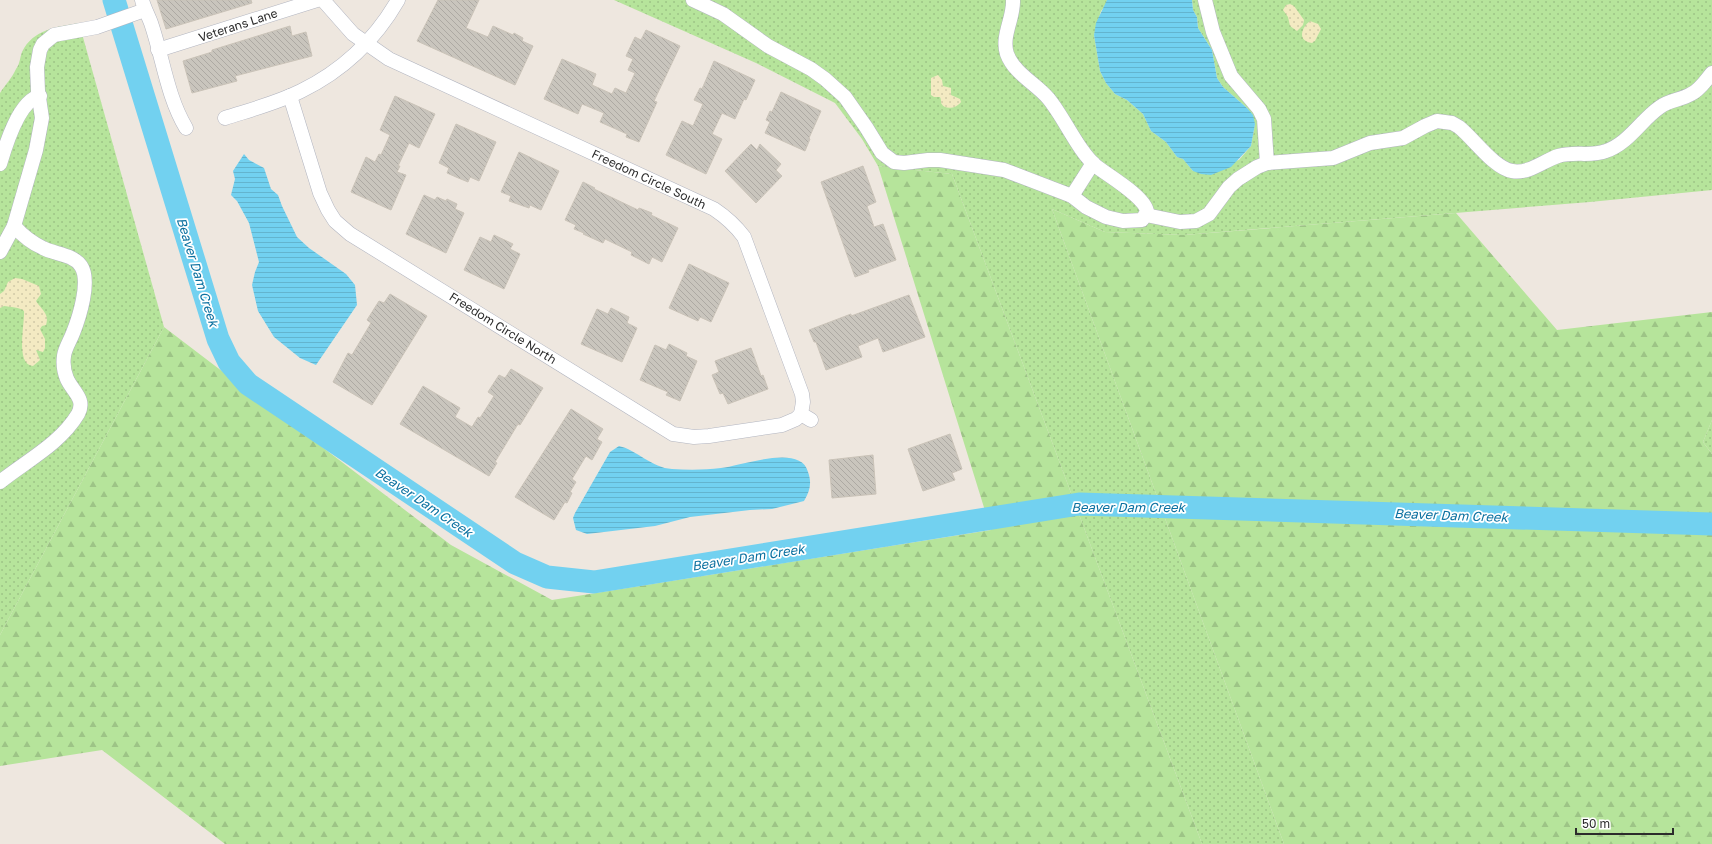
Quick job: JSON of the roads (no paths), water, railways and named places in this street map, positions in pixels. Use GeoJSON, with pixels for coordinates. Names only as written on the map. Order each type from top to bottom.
{"type":"FeatureCollection","features":[{"type":"Feature","properties":{"kind":"street","name":"Veterans Lane"},"geometry":{"type":"LineString","coordinates":[[158,50],[317,0]]}},
{"type":"Feature","properties":{"kind":"street"},"geometry":{"type":"LineString","coordinates":[[323,0],[346,27],[366,45]]}},
{"type":"Feature","properties":{"kind":"street"},"geometry":{"type":"LineString","coordinates":[[225,118],[290,96],[317,82],[338,68],[366,45],[384,22],[398,0]]}},
{"type":"Feature","properties":{"kind":"street"},"geometry":{"type":"LineString","coordinates":[[693,0],[729,18],[768,46],[811,69],[836,88],[866,127],[882,153],[894,162],[904,163],[940,160],[1004,170],[1072,196],[1095,212],[1114,220],[1138,222],[1142,220],[1146,215],[1147,208],[1140,200],[1093,163],[1048,98],[1015,67],[1008,55],[1006,43],[1013,12],[1013,0]]}},
{"type":"Feature","properties":{"kind":"street"},"geometry":{"type":"LineString","coordinates":[[1205,0],[1213,32],[1231,76],[1259,108],[1264,118],[1267,163]]}},
{"type":"Feature","properties":{"kind":"street"},"geometry":{"type":"LineString","coordinates":[[0,252],[14,226],[29,176],[40,131],[42,111],[37,79],[37,67],[40,50],[43,44],[54,35],[104,25],[141,8],[150,22],[172,100],[186,128]]}},
{"type":"Feature","properties":{"kind":"street","name":"Freedom Circle South"},"geometry":{"type":"LineString","coordinates":[[366,45],[389,60],[714,209],[727,218],[737,227],[744,237],[802,394],[806,417]]}},
{"type":"Feature","properties":{"kind":"street"},"geometry":{"type":"LineString","coordinates":[[1146,215],[1180,222],[1196,221],[1208,214],[1229,187],[1238,179],[1257,167],[1267,163],[1333,158],[1370,143],[1404,138],[1431,123],[1441,121],[1452,123],[1459,127],[1502,167],[1512,171],[1524,171],[1558,156],[1576,153],[1598,153],[1612,149],[1627,138],[1658,108],[1695,92],[1712,73]]}},
{"type":"Feature","properties":{"kind":"street"},"geometry":{"type":"LineString","coordinates":[[0,164],[16,121],[33,99],[40,96]]}},
{"type":"Feature","properties":{"kind":"street","name":"Freedom Circle North"},"geometry":{"type":"LineString","coordinates":[[290,96],[320,192],[328,210],[342,228],[363,242],[673,434],[694,437],[709,436],[782,425],[796,419],[806,417]]}},
{"type":"Feature","properties":{"kind":"street"},"geometry":{"type":"LineString","coordinates":[[1072,196],[1093,163]]}},
{"type":"Feature","properties":{"kind":"street"},"geometry":{"type":"LineString","coordinates":[[0,482],[58,439],[78,414],[81,402],[77,392],[68,380],[63,362],[64,352],[78,320],[85,280],[82,269],[76,260],[44,249],[29,240],[14,226]]}},
{"type":"Feature","properties":{"kind":"water"},"geometry":{"type":"Polygon","coordinates":[[[1107,0],[1192,0],[1193,10],[1197,17],[1198,28],[1212,50],[1217,78],[1223,87],[1253,115],[1255,124],[1251,146],[1231,167],[1211,175],[1193,171],[1183,159],[1177,157],[1166,142],[1151,131],[1143,114],[1127,100],[1115,94],[1106,83],[1100,71],[1094,35],[1096,23],[1107,0]]]}},
{"type":"Feature","properties":{"kind":"water"},"geometry":{"type":"Polygon","coordinates":[[[244,154],[249,160],[264,168],[271,189],[278,195],[297,237],[309,248],[346,274],[355,285],[357,305],[316,365],[300,358],[274,337],[258,311],[252,285],[259,262],[249,223],[237,201],[231,195],[235,179],[233,171],[244,154]]]}},
{"type":"Feature","properties":{"kind":"water"},"geometry":{"type":"Polygon","coordinates":[[[619,446],[632,451],[658,466],[672,469],[715,469],[769,458],[783,457],[794,459],[803,463],[808,472],[810,487],[804,501],[772,509],[690,517],[655,526],[587,534],[576,530],[573,518],[575,513],[610,452],[619,446]]]}},
{"type":"Feature","properties":{"kind":"waterway","name":"Beaver Dam Creek"},"geometry":{"type":"LineString","coordinates":[[114,0],[218,339],[229,362],[248,384],[515,563],[547,577],[594,582],[1079,504],[1712,524]]}}]}
